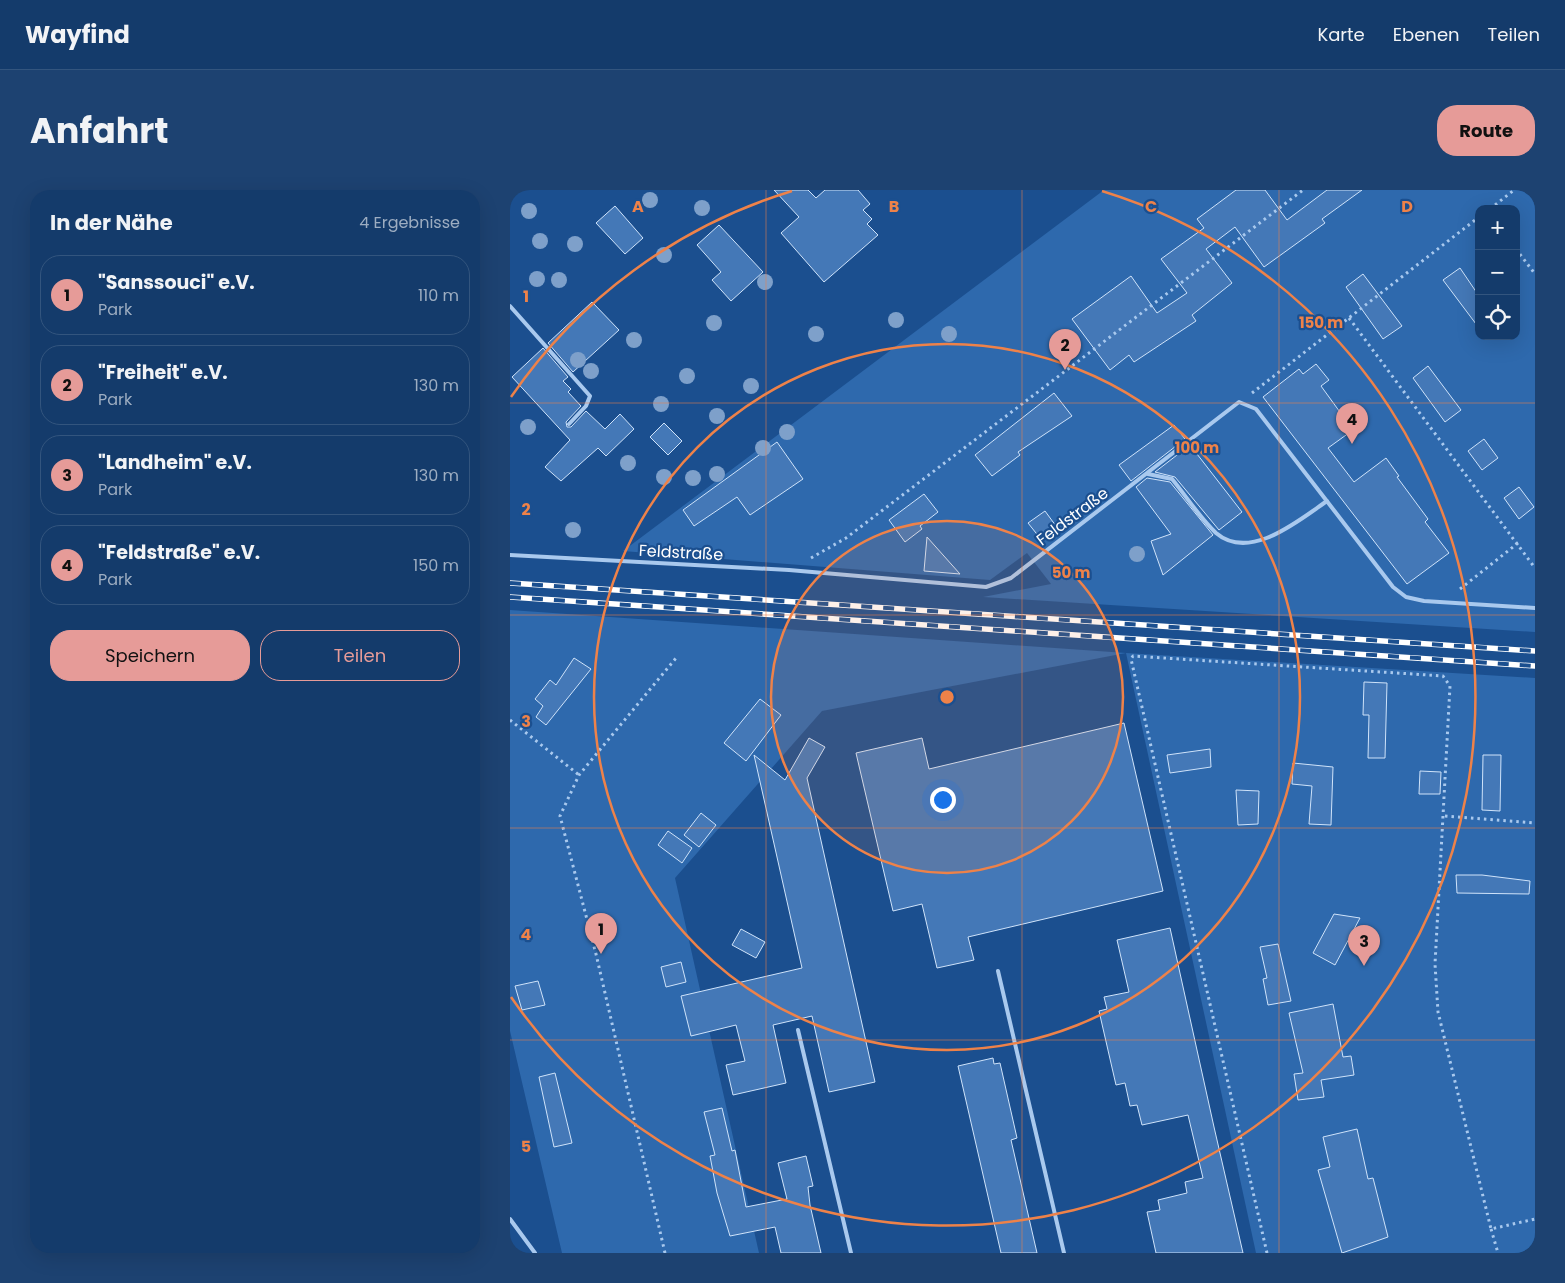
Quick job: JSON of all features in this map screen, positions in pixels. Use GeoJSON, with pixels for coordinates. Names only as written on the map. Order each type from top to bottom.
{"type":"FeatureCollection","features":[{"type":"Feature","properties":{"kind":"lane"},"geometry":{"type":"LineString","coordinates":[[510,306],[590,396],[586,406],[569,424]]}},
{"type":"Feature","properties":{"kind":"lane","name":"Feldstraße"},"geometry":{"type":"LineString","coordinates":[[510,555],[789,570],[986,587],[1011,578],[1239,402]]}},
{"type":"Feature","properties":{"kind":"lane"},"geometry":{"type":"LineString","coordinates":[[1239,402],[1256,409],[1393,587],[1406,597],[1424,602],[1535,608]]}},
{"type":"Feature","properties":{"kind":"lane"},"geometry":{"type":"LineString","coordinates":[[1148,474],[1172,478],[1217,533],[1232,541],[1250,542],[1276,535],[1327,501]]}},
{"type":"Feature","properties":{"kind":"lane"},"geometry":{"type":"LineString","coordinates":[[998,971],[1064,1253]]}},
{"type":"Feature","properties":{"kind":"lane"},"geometry":{"type":"LineString","coordinates":[[798,1030],[851,1253]]}},
{"type":"Feature","properties":{"kind":"lane"},"geometry":{"type":"LineString","coordinates":[[510,1219],[535,1253]]}},
{"type":"Feature","properties":{"kind":"path"},"geometry":{"type":"LineString","coordinates":[[789,570],[846,538],[1303,190]]}},
{"type":"Feature","properties":{"kind":"path"},"geometry":{"type":"LineString","coordinates":[[1495,205],[1514,190]]}},
{"type":"Feature","properties":{"kind":"path"},"geometry":{"type":"LineString","coordinates":[[1239,402],[1475,220]]}},
{"type":"Feature","properties":{"kind":"path"},"geometry":{"type":"LineString","coordinates":[[1517,250],[1535,274]]}},
{"type":"Feature","properties":{"kind":"path"},"geometry":{"type":"LineString","coordinates":[[1349,318],[1535,568]]}},
{"type":"Feature","properties":{"kind":"path"},"geometry":{"type":"LineString","coordinates":[[1443,602],[1518,543]]}},
{"type":"Feature","properties":{"kind":"path"},"geometry":{"type":"LineString","coordinates":[[1266,1253],[1131,660],[1133,656],[1443,676],[1450,686],[1435,964],[1438,1012],[1498,1253]]}},
{"type":"Feature","properties":{"kind":"path"},"geometry":{"type":"LineString","coordinates":[[665,1253],[596,954],[560,816],[579,775],[676,658]]}},
{"type":"Feature","properties":{"kind":"path"},"geometry":{"type":"LineString","coordinates":[[510,720],[579,775]]}},
{"type":"Feature","properties":{"kind":"path"},"geometry":{"type":"LineString","coordinates":[[1444,816],[1535,823]]}},
{"type":"Feature","properties":{"kind":"path"},"geometry":{"type":"LineString","coordinates":[[1492,1229],[1535,1219]]}},
{"type":"Feature","properties":{"kind":"shaded area"},"geometry":{"type":"Polygon","coordinates":[[[1104,190],[1535,190],[1535,632],[983,597],[1051,584],[1027,553],[990,580],[623,551],[1104,190]]]}},
{"type":"Feature","properties":{"kind":"shaded area"},"geometry":{"type":"Polygon","coordinates":[[[510,610],[1126,653],[822,711],[675,878],[759,1253],[562,1253],[510,1031],[510,610]]]}},
{"type":"Feature","properties":{"kind":"shaded area"},"geometry":{"type":"Polygon","coordinates":[[[1126,653],[1535,678],[1535,1253],[1256,1253],[1126,653]]]}},
{"type":"Feature","properties":{"kind":"building"},"geometry":{"type":"Polygon","coordinates":[[[774,190],[808,190],[816,198],[825,190],[858,190],[870,204],[863,210],[872,219],[867,224],[878,235],[824,282],[781,233],[799,217],[774,190]]]}},
{"type":"Feature","properties":{"kind":"building"},"geometry":{"type":"Polygon","coordinates":[[[1236,190],[1265,190],[1287,220],[1327,190],[1362,190],[1322,219],[1325,223],[1264,267],[1235,227],[1206,249],[1232,283],[1192,315],[1196,321],[1134,362],[1129,355],[1110,370],[1072,319],[1131,276],[1157,313],[1187,293],[1161,259],[1204,228],[1197,219],[1236,190]]]}},
{"type":"Feature","properties":{"kind":"building"},"geometry":{"type":"Polygon","coordinates":[[[615,206],[643,238],[625,254],[596,223],[615,206]]]}},
{"type":"Feature","properties":{"kind":"building"},"geometry":{"type":"Polygon","coordinates":[[[719,225],[763,272],[731,301],[712,280],[721,272],[697,245],[719,225]]]}},
{"type":"Feature","properties":{"kind":"building"},"geometry":{"type":"Polygon","coordinates":[[[1460,268],[1475,290],[1475,323],[1443,280],[1460,268]]]}},
{"type":"Feature","properties":{"kind":"building"},"geometry":{"type":"Polygon","coordinates":[[[1363,274],[1402,326],[1383,339],[1346,287],[1363,274]]]}},
{"type":"Feature","properties":{"kind":"building"},"geometry":{"type":"Polygon","coordinates":[[[592,302],[619,330],[573,372],[548,343],[592,302]]]}},
{"type":"Feature","properties":{"kind":"building"},"geometry":{"type":"Polygon","coordinates":[[[543,348],[568,377],[563,381],[571,389],[568,392],[581,406],[566,422],[567,427],[571,427],[586,411],[605,429],[620,414],[634,429],[606,456],[598,448],[561,481],[545,467],[570,440],[512,377],[543,348]]]}},
{"type":"Feature","properties":{"kind":"building"},"geometry":{"type":"Polygon","coordinates":[[[1316,364],[1329,380],[1321,386],[1353,430],[1328,448],[1354,482],[1386,458],[1399,476],[1397,477],[1428,519],[1425,522],[1449,553],[1407,584],[1263,397],[1299,369],[1303,374],[1316,364]]]}},
{"type":"Feature","properties":{"kind":"building"},"geometry":{"type":"Polygon","coordinates":[[[1428,366],[1461,410],[1445,422],[1413,378],[1428,366]]]}},
{"type":"Feature","properties":{"kind":"building"},"geometry":{"type":"Polygon","coordinates":[[[1054,393],[1072,416],[1018,452],[1020,455],[992,476],[975,455],[1054,393]]]}},
{"type":"Feature","properties":{"kind":"building"},"geometry":{"type":"Polygon","coordinates":[[[664,423],[682,441],[668,455],[650,437],[664,423]]]}},
{"type":"Feature","properties":{"kind":"building"},"geometry":{"type":"Polygon","coordinates":[[[1174,425],[1185,439],[1131,481],[1119,465],[1174,425]]]}},
{"type":"Feature","properties":{"kind":"building"},"geometry":{"type":"Polygon","coordinates":[[[1484,439],[1498,458],[1482,470],[1468,451],[1484,439]]]}},
{"type":"Feature","properties":{"kind":"building"},"geometry":{"type":"Polygon","coordinates":[[[777,442],[803,479],[750,515],[737,497],[694,526],[683,510],[777,442]]]}},
{"type":"Feature","properties":{"kind":"building"},"geometry":{"type":"Polygon","coordinates":[[[1190,445],[1242,512],[1219,530],[1175,477],[1155,472],[1190,445]]]}},
{"type":"Feature","properties":{"kind":"building"},"geometry":{"type":"Polygon","coordinates":[[[1147,478],[1170,482],[1213,535],[1163,575],[1151,541],[1171,534],[1136,487],[1147,478]]]}},
{"type":"Feature","properties":{"kind":"building"},"geometry":{"type":"Polygon","coordinates":[[[1519,487],[1534,507],[1519,519],[1504,498],[1519,487]]]}},
{"type":"Feature","properties":{"kind":"building"},"geometry":{"type":"Polygon","coordinates":[[[924,494],[938,512],[920,526],[922,529],[905,542],[889,520],[924,494]]]}},
{"type":"Feature","properties":{"kind":"building"},"geometry":{"type":"Polygon","coordinates":[[[1045,511],[1056,526],[1040,538],[1028,523],[1045,511]]]}},
{"type":"Feature","properties":{"kind":"building"},"geometry":{"type":"Polygon","coordinates":[[[927,537],[960,574],[924,571],[927,537]]]}},
{"type":"Feature","properties":{"kind":"building"},"geometry":{"type":"Polygon","coordinates":[[[574,658],[591,669],[546,725],[536,717],[543,706],[535,699],[550,680],[556,685],[574,658]]]}},
{"type":"Feature","properties":{"kind":"building"},"geometry":{"type":"Polygon","coordinates":[[[1364,682],[1387,683],[1385,758],[1368,758],[1369,715],[1363,715],[1364,682]]]}},
{"type":"Feature","properties":{"kind":"building"},"geometry":{"type":"Polygon","coordinates":[[[760,699],[781,715],[746,761],[724,743],[760,699]]]}},
{"type":"Feature","properties":{"kind":"building"},"geometry":{"type":"Polygon","coordinates":[[[1124,723],[1163,891],[968,937],[974,960],[937,968],[922,904],[893,911],[856,753],[922,738],[929,769],[1124,723]]]}},
{"type":"Feature","properties":{"kind":"building"},"geometry":{"type":"Polygon","coordinates":[[[809,738],[825,747],[807,778],[875,1082],[829,1092],[812,1016],[773,1025],[786,1083],[733,1095],[726,1065],[745,1061],[736,1025],[691,1036],[681,996],[802,968],[754,755],[785,780],[809,738]]]}},
{"type":"Feature","properties":{"kind":"building"},"geometry":{"type":"Polygon","coordinates":[[[1210,749],[1211,767],[1170,773],[1167,755],[1210,749]]]}},
{"type":"Feature","properties":{"kind":"building"},"geometry":{"type":"Polygon","coordinates":[[[1483,755],[1501,755],[1500,811],[1482,810],[1483,755]]]}},
{"type":"Feature","properties":{"kind":"building"},"geometry":{"type":"Polygon","coordinates":[[[1293,763],[1333,767],[1331,825],[1309,824],[1312,786],[1292,784],[1293,763]]]}},
{"type":"Feature","properties":{"kind":"building"},"geometry":{"type":"Polygon","coordinates":[[[1420,771],[1441,772],[1440,794],[1419,794],[1420,771]]]}},
{"type":"Feature","properties":{"kind":"building"},"geometry":{"type":"Polygon","coordinates":[[[1236,790],[1259,791],[1258,824],[1238,825],[1236,790]]]}},
{"type":"Feature","properties":{"kind":"building"},"geometry":{"type":"Polygon","coordinates":[[[701,813],[716,825],[699,847],[684,835],[701,813]]]}},
{"type":"Feature","properties":{"kind":"building"},"geometry":{"type":"Polygon","coordinates":[[[668,831],[692,848],[682,863],[658,845],[668,831]]]}},
{"type":"Feature","properties":{"kind":"building"},"geometry":{"type":"Polygon","coordinates":[[[1456,875],[1482,875],[1530,881],[1529,894],[1457,893],[1456,875]]]}},
{"type":"Feature","properties":{"kind":"building"},"geometry":{"type":"Polygon","coordinates":[[[1334,914],[1360,918],[1335,965],[1313,953],[1334,914]]]}},
{"type":"Feature","properties":{"kind":"building"},"geometry":{"type":"Polygon","coordinates":[[[1170,928],[1243,1253],[1156,1253],[1147,1212],[1160,1210],[1158,1200],[1187,1193],[1185,1182],[1203,1178],[1188,1115],[1142,1125],[1137,1105],[1130,1106],[1125,1083],[1116,1085],[1099,1011],[1107,1009],[1104,997],[1129,992],[1117,940],[1170,928]]]}},
{"type":"Feature","properties":{"kind":"building"},"geometry":{"type":"Polygon","coordinates":[[[741,929],[765,942],[756,958],[732,945],[741,929]]]}},
{"type":"Feature","properties":{"kind":"building"},"geometry":{"type":"Polygon","coordinates":[[[1278,944],[1291,1001],[1268,1005],[1263,979],[1267,978],[1260,947],[1278,944]]]}},
{"type":"Feature","properties":{"kind":"building"},"geometry":{"type":"Polygon","coordinates":[[[681,962],[686,982],[666,987],[661,967],[681,962]]]}},
{"type":"Feature","properties":{"kind":"building"},"geometry":{"type":"Polygon","coordinates":[[[538,981],[545,1005],[522,1010],[515,986],[538,981]]]}},
{"type":"Feature","properties":{"kind":"building"},"geometry":{"type":"Polygon","coordinates":[[[1333,1004],[1343,1057],[1351,1056],[1354,1075],[1321,1080],[1324,1097],[1298,1100],[1294,1074],[1303,1073],[1289,1013],[1333,1004]]]}},
{"type":"Feature","properties":{"kind":"building"},"geometry":{"type":"Polygon","coordinates":[[[993,1058],[994,1064],[1000,1063],[1017,1138],[1011,1140],[1037,1253],[1001,1253],[958,1066],[993,1058]]]}},
{"type":"Feature","properties":{"kind":"building"},"geometry":{"type":"Polygon","coordinates":[[[555,1073],[572,1143],[554,1147],[539,1077],[555,1073]]]}},
{"type":"Feature","properties":{"kind":"building"},"geometry":{"type":"Polygon","coordinates":[[[722,1108],[732,1151],[735,1150],[746,1207],[787,1199],[778,1163],[806,1156],[813,1186],[808,1187],[810,1205],[821,1253],[781,1253],[775,1227],[730,1236],[717,1193],[710,1156],[715,1155],[704,1112],[722,1108]]]}},
{"type":"Feature","properties":{"kind":"building"},"geometry":{"type":"Polygon","coordinates":[[[1357,1129],[1368,1179],[1373,1178],[1388,1237],[1342,1253],[1318,1170],[1330,1167],[1323,1137],[1357,1129]]]}},
{"type":"Feature","properties":{"kind":"railway"},"geometry":{"type":"LineString","coordinates":[[510,583],[1535,651]]}},
{"type":"Feature","properties":{"kind":"railway"},"geometry":{"type":"LineString","coordinates":[[510,597],[1535,666]]}},
{"type":"Feature","properties":{"kind":"place","name":"\"Freiheit\" e.V."},"geometry":{"type":"Point","coordinates":[1065,370]}},
{"type":"Feature","properties":{"kind":"place","name":"\"Feldstraße\" e.V."},"geometry":{"type":"Point","coordinates":[1352,444]}},
{"type":"Feature","properties":{"kind":"place","name":"\"Sanssouci\" e.V."},"geometry":{"type":"Point","coordinates":[601,954]}},
{"type":"Feature","properties":{"kind":"place","name":"\"Landheim\" e.V."},"geometry":{"type":"Point","coordinates":[1364,966]}}]}
